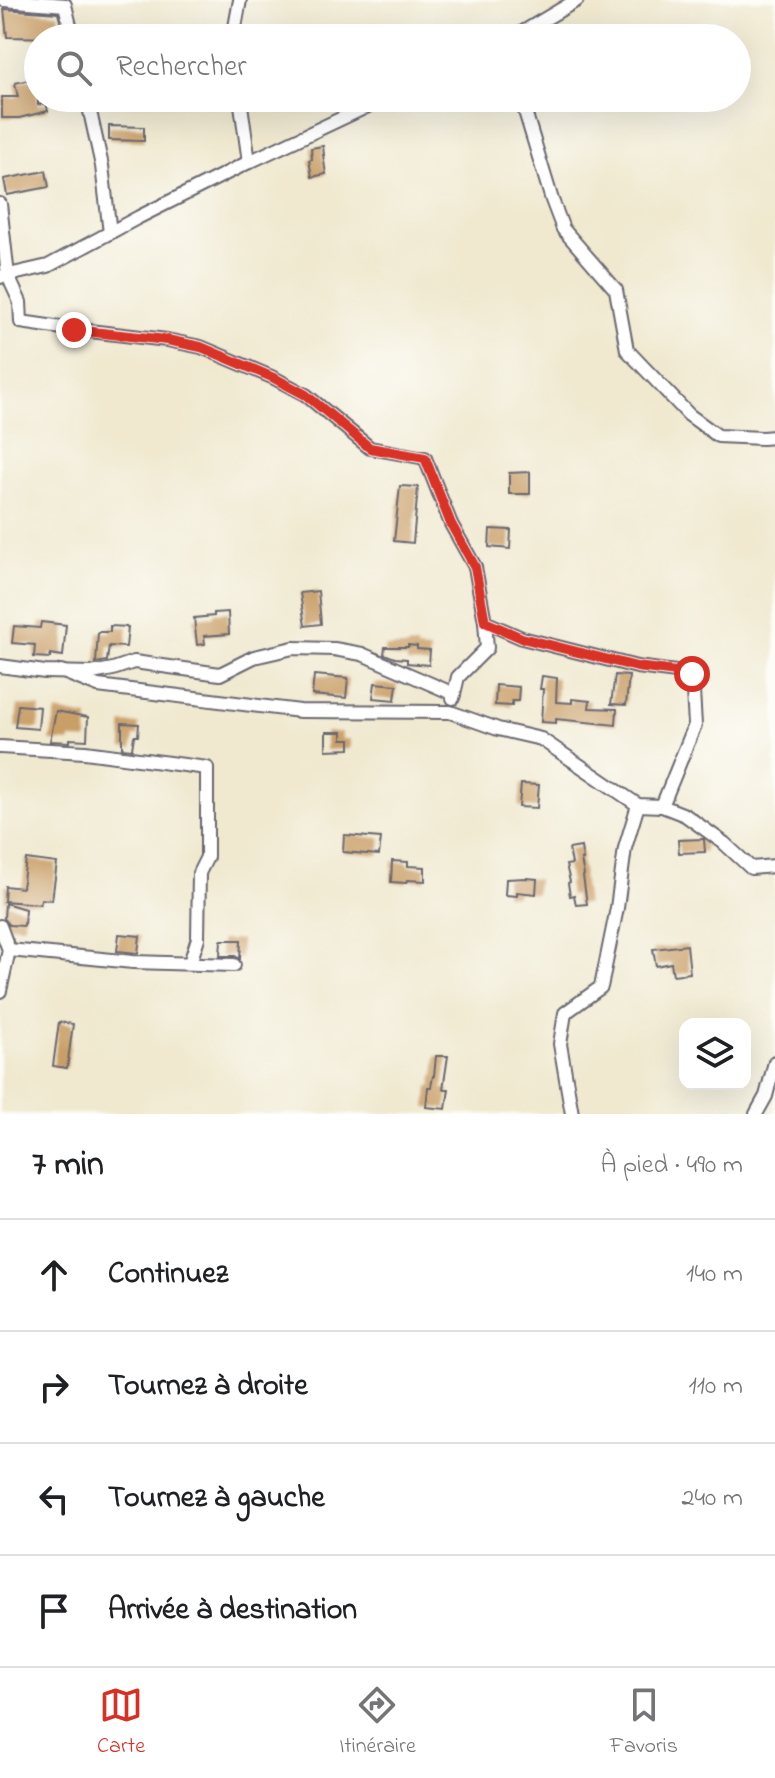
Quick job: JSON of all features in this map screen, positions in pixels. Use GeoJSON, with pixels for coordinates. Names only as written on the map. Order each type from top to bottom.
{"type":"FeatureCollection","features":[{"type":"Feature","properties":{"kind":"street"},"geometry":{"type":"LineString","coordinates":[[4,0],[65,5],[70,24]]}},
{"type":"Feature","properties":{"kind":"street"},"geometry":{"type":"LineString","coordinates":[[236,24],[240,0]]}},
{"type":"Feature","properties":{"kind":"street"},"geometry":{"type":"LineString","coordinates":[[537,24],[577,0]]}},
{"type":"Feature","properties":{"kind":"street"},"geometry":{"type":"LineString","coordinates":[[90,112],[102,166],[110,233]]}},
{"type":"Feature","properties":{"kind":"street"},"geometry":{"type":"LineString","coordinates":[[242,112],[249,162]]}},
{"type":"Feature","properties":{"kind":"street"},"geometry":{"type":"LineString","coordinates":[[4,277],[48,266],[249,162],[355,112]]}},
{"type":"Feature","properties":{"kind":"street"},"geometry":{"type":"LineString","coordinates":[[525,112],[563,229],[616,290],[627,350],[689,415],[718,436],[775,437]]}},
{"type":"Feature","properties":{"kind":"street"},"geometry":{"type":"LineString","coordinates":[[0,204],[4,277],[20,302],[21,322],[201,347],[306,395],[370,448],[425,458],[451,524],[475,567],[485,622],[487,648],[458,677],[450,712]]}},
{"type":"Feature","properties":{"kind":"street"},"geometry":{"type":"LineString","coordinates":[[485,622],[536,642],[637,667],[692,674],[695,725],[662,806]]}},
{"type":"Feature","properties":{"kind":"street"},"geometry":{"type":"LineString","coordinates":[[0,666],[92,673],[134,662],[220,674],[254,657],[293,648],[334,649],[362,654],[454,694]]}},
{"type":"Feature","properties":{"kind":"street"},"geometry":{"type":"LineString","coordinates":[[61,671],[98,686],[300,711],[450,712],[498,729],[541,739],[638,805],[662,806],[685,815],[724,843],[751,868],[775,866]]}},
{"type":"Feature","properties":{"kind":"street"},"geometry":{"type":"LineString","coordinates":[[0,747],[85,752],[207,768],[207,857],[199,873],[198,938],[190,963]]}},
{"type":"Feature","properties":{"kind":"street"},"geometry":{"type":"LineString","coordinates":[[572,1114],[560,1044],[565,1013],[601,987],[625,848],[638,805]]}},
{"type":"Feature","properties":{"kind":"street"},"geometry":{"type":"LineString","coordinates":[[0,926],[9,950],[0,991]]}},
{"type":"Feature","properties":{"kind":"street"},"geometry":{"type":"LineString","coordinates":[[9,950],[133,962],[234,965]]}},
{"type":"Feature","properties":{"kind":"street"},"geometry":{"type":"LineString","coordinates":[[756,1114],[766,1096],[775,1062]]}},
{"type":"Feature","properties":{"kind":"building"},"geometry":{"type":"Polygon","coordinates":[[[4,9],[58,13],[60,24],[24,24],[24,37],[7,37],[4,9]]]}},
{"type":"Feature","properties":{"kind":"building"},"geometry":{"type":"Polygon","coordinates":[[[24,81],[24,112],[44,112],[19,118],[2,118],[2,97],[18,97],[15,83],[24,81]]]}},
{"type":"Feature","properties":{"kind":"building"},"geometry":{"type":"Polygon","coordinates":[[[109,126],[144,127],[144,141],[109,140],[109,126]]]}},
{"type":"Feature","properties":{"kind":"building"},"geometry":{"type":"Polygon","coordinates":[[[323,146],[326,174],[312,177],[309,160],[312,159],[311,148],[323,146]]]}},
{"type":"Feature","properties":{"kind":"building"},"geometry":{"type":"Polygon","coordinates":[[[46,171],[49,187],[7,195],[4,179],[46,171]]]}},
{"type":"Feature","properties":{"kind":"building"},"geometry":{"type":"Polygon","coordinates":[[[530,472],[530,494],[509,494],[509,473],[530,472]]]}},
{"type":"Feature","properties":{"kind":"building"},"geometry":{"type":"Polygon","coordinates":[[[400,486],[418,487],[413,543],[394,541],[400,486]]]}},
{"type":"Feature","properties":{"kind":"building"},"geometry":{"type":"Polygon","coordinates":[[[490,529],[511,530],[510,549],[489,547],[490,529]]]}},
{"type":"Feature","properties":{"kind":"building"},"geometry":{"type":"Polygon","coordinates":[[[318,591],[321,624],[305,626],[300,593],[318,591]]]}},
{"type":"Feature","properties":{"kind":"building"},"geometry":{"type":"Polygon","coordinates":[[[228,612],[229,634],[204,636],[205,644],[197,645],[194,618],[228,612]]]}},
{"type":"Feature","properties":{"kind":"building"},"geometry":{"type":"Polygon","coordinates":[[[41,622],[66,625],[63,656],[50,654],[50,658],[34,657],[35,645],[12,643],[14,626],[40,628],[41,622]]]}},
{"type":"Feature","properties":{"kind":"building"},"geometry":{"type":"Polygon","coordinates":[[[110,626],[128,627],[126,647],[109,646],[107,661],[96,663],[98,632],[110,632],[110,626]]]}},
{"type":"Feature","properties":{"kind":"building"},"geometry":{"type":"Polygon","coordinates":[[[408,645],[430,650],[429,665],[407,663],[407,659],[384,654],[385,647],[408,645]]]}},
{"type":"Feature","properties":{"kind":"building"},"geometry":{"type":"Polygon","coordinates":[[[314,675],[348,678],[346,698],[312,695],[314,675]]]}},
{"type":"Feature","properties":{"kind":"building"},"geometry":{"type":"Polygon","coordinates":[[[615,675],[629,676],[626,705],[611,704],[615,675]]]}},
{"type":"Feature","properties":{"kind":"building"},"geometry":{"type":"Polygon","coordinates":[[[542,676],[557,678],[556,702],[572,703],[572,699],[590,701],[589,708],[617,709],[616,725],[556,719],[556,723],[541,722],[542,676]]]}},
{"type":"Feature","properties":{"kind":"building"},"geometry":{"type":"Polygon","coordinates":[[[375,683],[397,685],[395,700],[373,698],[375,683]]]}},
{"type":"Feature","properties":{"kind":"building"},"geometry":{"type":"Polygon","coordinates":[[[496,685],[519,687],[518,701],[512,701],[512,706],[495,705],[496,685]]]}},
{"type":"Feature","properties":{"kind":"building"},"geometry":{"type":"Polygon","coordinates":[[[18,705],[40,707],[38,729],[15,727],[18,705]]]}},
{"type":"Feature","properties":{"kind":"building"},"geometry":{"type":"Polygon","coordinates":[[[56,711],[88,717],[87,740],[50,741],[56,711]]]}},
{"type":"Feature","properties":{"kind":"building"},"geometry":{"type":"Polygon","coordinates":[[[122,723],[139,724],[132,749],[122,748],[122,723]]]}},
{"type":"Feature","properties":{"kind":"building"},"geometry":{"type":"Polygon","coordinates":[[[326,732],[342,732],[342,739],[350,739],[350,749],[326,750],[326,732]]]}},
{"type":"Feature","properties":{"kind":"building"},"geometry":{"type":"Polygon","coordinates":[[[521,784],[539,785],[537,808],[519,807],[521,784]]]}},
{"type":"Feature","properties":{"kind":"building"},"geometry":{"type":"Polygon","coordinates":[[[344,835],[381,838],[379,855],[343,852],[344,835]]]}},
{"type":"Feature","properties":{"kind":"building"},"geometry":{"type":"Polygon","coordinates":[[[704,839],[705,852],[679,853],[678,840],[704,839]]]}},
{"type":"Feature","properties":{"kind":"building"},"geometry":{"type":"Polygon","coordinates":[[[581,847],[587,904],[576,905],[574,895],[570,896],[566,865],[572,864],[569,849],[581,847]]]}},
{"type":"Feature","properties":{"kind":"building"},"geometry":{"type":"Polygon","coordinates":[[[26,859],[57,863],[52,900],[41,899],[40,904],[4,901],[5,886],[22,888],[26,859]]]}},
{"type":"Feature","properties":{"kind":"building"},"geometry":{"type":"Polygon","coordinates":[[[392,861],[425,867],[425,881],[391,882],[392,861]]]}},
{"type":"Feature","properties":{"kind":"building"},"geometry":{"type":"Polygon","coordinates":[[[506,879],[537,879],[536,894],[517,892],[517,896],[505,895],[506,879]]]}},
{"type":"Feature","properties":{"kind":"building"},"geometry":{"type":"Polygon","coordinates":[[[5,903],[25,909],[24,926],[9,925],[4,918],[5,903]]]}},
{"type":"Feature","properties":{"kind":"building"},"geometry":{"type":"Polygon","coordinates":[[[119,934],[140,936],[138,953],[117,951],[119,934]]]}},
{"type":"Feature","properties":{"kind":"building"},"geometry":{"type":"Polygon","coordinates":[[[221,940],[241,940],[240,959],[220,956],[221,940]]]}},
{"type":"Feature","properties":{"kind":"building"},"geometry":{"type":"Polygon","coordinates":[[[687,945],[690,973],[673,975],[671,963],[656,966],[653,949],[687,945]]]}},
{"type":"Feature","properties":{"kind":"building"},"geometry":{"type":"Polygon","coordinates":[[[59,1022],[73,1024],[67,1068],[53,1066],[59,1022]]]}},
{"type":"Feature","properties":{"kind":"building"},"geometry":{"type":"Polygon","coordinates":[[[436,1056],[448,1056],[443,1089],[449,1089],[446,1109],[426,1107],[436,1056]]]}},
{"type":"Feature","properties":{"kind":"route"},"geometry":{"type":"LineString","coordinates":[[74,330],[167,340],[201,347],[306,395],[370,448],[425,458],[451,524],[475,567],[485,622],[522,638],[637,667],[692,674]]}}]}
